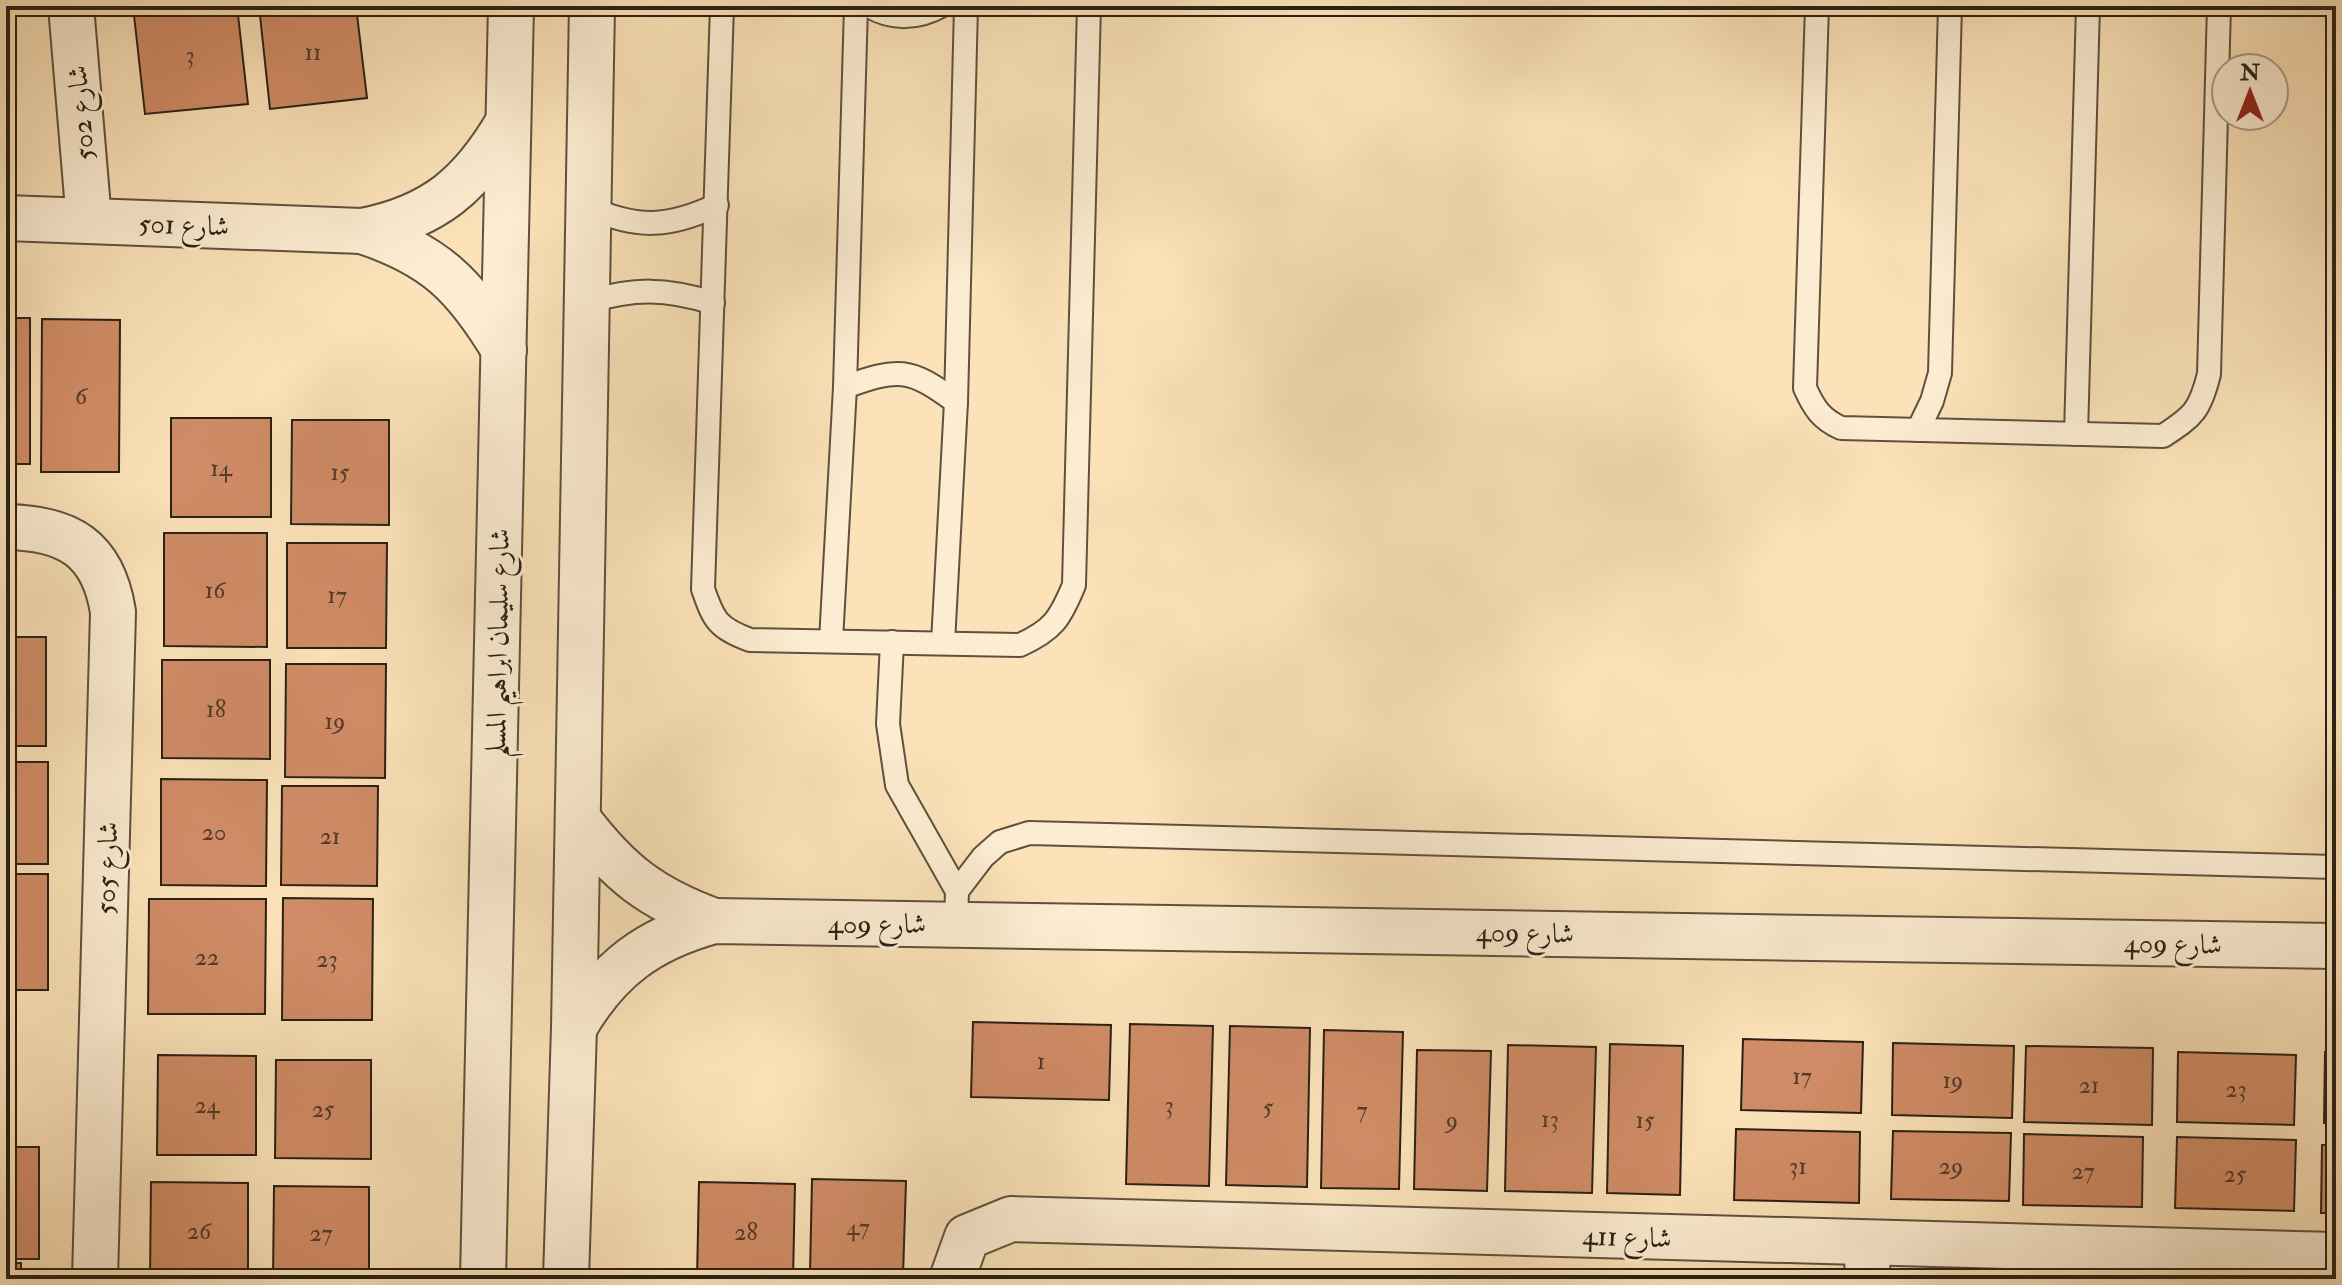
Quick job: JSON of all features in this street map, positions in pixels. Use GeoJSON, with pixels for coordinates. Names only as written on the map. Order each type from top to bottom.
{"type":"FeatureCollection","features":[{"type":"Feature","properties":{"kind":"street","name":"شارع 502"},"geometry":{"type":"LineString","coordinates":[[71,6],[89,221]]}},
{"type":"Feature","properties":{"kind":"street","name":"شارع سليمان ابراهيم المسلم"},"geometry":{"type":"LineString","coordinates":[[483,1279],[511,6]]}},
{"type":"Feature","properties":{"kind":"street"},"geometry":{"type":"LineString","coordinates":[[566,1279],[574,1028],[592,6]]}},
{"type":"Feature","properties":{"kind":"street","name":"شارع 501"},"geometry":{"type":"LineString","coordinates":[[6,218],[362,231],[417,215],[441,201],[478,169],[507,124]]}},
{"type":"Feature","properties":{"kind":"street","name":"شارع 501"},"geometry":{"type":"LineString","coordinates":[[362,231],[417,253],[441,269],[466,293],[504,350]]}},
{"type":"Feature","properties":{"kind":"street","name":"شارع 505"},"geometry":{"type":"LineString","coordinates":[[6,527],[48,530],[69,538],[87,551],[106,579],[113,612],[95,1279]]}},
{"type":"Feature","properties":{"kind":"street","name":"شارع 409"},"geometry":{"type":"LineString","coordinates":[[578,819],[623,872],[651,893],[714,921]]}},
{"type":"Feature","properties":{"kind":"street","name":"شارع 409"},"geometry":{"type":"LineString","coordinates":[[574,1028],[588,1003],[629,960],[684,929],[714,921],[956,907],[2336,946]]}},
{"type":"Feature","properties":{"kind":"street","name":"شارع 411"},"geometry":{"type":"LineString","coordinates":[[952,1279],[967,1237],[1011,1219],[1868,1261],[2265,1266],[2336,1255]]}},
{"type":"Feature","properties":{"kind":"lane"},"geometry":{"type":"LineString","coordinates":[[722,6],[703,589],[711,612],[725,631],[750,640],[1020,645],[1046,633],[1065,607],[1074,585],[1089,6]]}},
{"type":"Feature","properties":{"kind":"lane"},"geometry":{"type":"LineString","coordinates":[[831,641],[845,387],[856,6]]}},
{"type":"Feature","properties":{"kind":"lane"},"geometry":{"type":"LineString","coordinates":[[869,6],[879,12],[913,18],[941,6]]}},
{"type":"Feature","properties":{"kind":"lane"},"geometry":{"type":"LineString","coordinates":[[943,643],[956,402],[966,6]]}},
{"type":"Feature","properties":{"kind":"lane"},"geometry":{"type":"LineString","coordinates":[[1817,6],[1805,388],[1814,408],[1826,421],[1841,428],[2163,436],[2186,421],[2202,402],[2209,374],[2219,6]]}},
{"type":"Feature","properties":{"kind":"lane"},"geometry":{"type":"LineString","coordinates":[[1918,430],[1932,401],[1940,373],[1950,6]]}},
{"type":"Feature","properties":{"kind":"lane"},"geometry":{"type":"LineString","coordinates":[[2076,434],[2088,6]]}},
{"type":"Feature","properties":{"kind":"lane"},"geometry":{"type":"LineString","coordinates":[[588,207],[612,218],[639,223],[666,223],[693,217],[717,205]]}},
{"type":"Feature","properties":{"kind":"lane"},"geometry":{"type":"LineString","coordinates":[[587,302],[618,293],[650,290],[682,293],[713,303]]}},
{"type":"Feature","properties":{"kind":"lane"},"geometry":{"type":"LineString","coordinates":[[845,387],[883,374],[902,373],[927,380],[956,402]]}},
{"type":"Feature","properties":{"kind":"lane"},"geometry":{"type":"LineString","coordinates":[[892,642],[888,724],[897,785],[956,907]]}},
{"type":"Feature","properties":{"kind":"lane"},"geometry":{"type":"LineString","coordinates":[[956,907],[983,857],[1000,842],[1029,833],[2336,867]]}},
{"type":"Feature","properties":{"kind":"building"},"geometry":{"type":"Polygon","coordinates":[[[133,6],[237,6],[248,104],[145,114],[133,6]]]}},
{"type":"Feature","properties":{"kind":"building"},"geometry":{"type":"Polygon","coordinates":[[[259,6],[356,6],[367,98],[270,109],[259,6]]]}},
{"type":"Feature","properties":{"kind":"building"},"geometry":{"type":"Polygon","coordinates":[[[6,318],[30,318],[30,464],[6,464],[6,318]]]}},
{"type":"Feature","properties":{"kind":"building"},"geometry":{"type":"Polygon","coordinates":[[[42,319],[120,320],[119,472],[41,472],[42,319]]]}},
{"type":"Feature","properties":{"kind":"building"},"geometry":{"type":"Polygon","coordinates":[[[171,418],[271,418],[271,517],[171,517],[171,418]]]}},
{"type":"Feature","properties":{"kind":"building"},"geometry":{"type":"Polygon","coordinates":[[[292,420],[389,420],[389,525],[291,524],[292,420]]]}},
{"type":"Feature","properties":{"kind":"building"},"geometry":{"type":"Polygon","coordinates":[[[164,533],[267,533],[267,647],[164,646],[164,533]]]}},
{"type":"Feature","properties":{"kind":"building"},"geometry":{"type":"Polygon","coordinates":[[[287,543],[387,543],[386,648],[287,648],[287,543]]]}},
{"type":"Feature","properties":{"kind":"building"},"geometry":{"type":"Polygon","coordinates":[[[6,637],[46,637],[46,746],[6,746],[6,637]]]}},
{"type":"Feature","properties":{"kind":"building"},"geometry":{"type":"Polygon","coordinates":[[[162,660],[270,660],[270,759],[162,758],[162,660]]]}},
{"type":"Feature","properties":{"kind":"building"},"geometry":{"type":"Polygon","coordinates":[[[286,664],[386,664],[385,778],[285,777],[286,664]]]}},
{"type":"Feature","properties":{"kind":"building"},"geometry":{"type":"Polygon","coordinates":[[[6,762],[48,762],[48,864],[6,864],[6,762]]]}},
{"type":"Feature","properties":{"kind":"building"},"geometry":{"type":"Polygon","coordinates":[[[161,779],[267,780],[266,886],[161,885],[161,779]]]}},
{"type":"Feature","properties":{"kind":"building"},"geometry":{"type":"Polygon","coordinates":[[[282,786],[378,786],[377,886],[281,885],[282,786]]]}},
{"type":"Feature","properties":{"kind":"building"},"geometry":{"type":"Polygon","coordinates":[[[6,874],[48,874],[48,990],[6,990],[6,874]]]}},
{"type":"Feature","properties":{"kind":"building"},"geometry":{"type":"Polygon","coordinates":[[[283,898],[373,899],[372,1020],[282,1020],[283,898]]]}},
{"type":"Feature","properties":{"kind":"building"},"geometry":{"type":"Polygon","coordinates":[[[149,899],[266,899],[265,1014],[148,1014],[149,899]]]}},
{"type":"Feature","properties":{"kind":"building"},"geometry":{"type":"Polygon","coordinates":[[[973,1022],[1111,1025],[1109,1100],[971,1097],[973,1022]]]}},
{"type":"Feature","properties":{"kind":"building"},"geometry":{"type":"Polygon","coordinates":[[[1130,1024],[1213,1026],[1209,1186],[1126,1184],[1130,1024]]]}},
{"type":"Feature","properties":{"kind":"building"},"geometry":{"type":"Polygon","coordinates":[[[1230,1026],[1310,1028],[1307,1187],[1226,1185],[1230,1026]]]}},
{"type":"Feature","properties":{"kind":"building"},"geometry":{"type":"Polygon","coordinates":[[[1324,1030],[1403,1032],[1399,1189],[1321,1188],[1324,1030]]]}},
{"type":"Feature","properties":{"kind":"building"},"geometry":{"type":"Polygon","coordinates":[[[1743,1039],[1863,1042],[1861,1113],[1741,1110],[1743,1039]]]}},
{"type":"Feature","properties":{"kind":"building"},"geometry":{"type":"Polygon","coordinates":[[[1893,1043],[2014,1046],[2012,1118],[1892,1115],[1893,1043]]]}},
{"type":"Feature","properties":{"kind":"building"},"geometry":{"type":"Polygon","coordinates":[[[1610,1044],[1683,1046],[1680,1195],[1607,1193],[1610,1044]]]}},
{"type":"Feature","properties":{"kind":"building"},"geometry":{"type":"Polygon","coordinates":[[[1508,1045],[1596,1047],[1592,1193],[1505,1191],[1508,1045]]]}},
{"type":"Feature","properties":{"kind":"building"},"geometry":{"type":"Polygon","coordinates":[[[2026,1046],[2153,1048],[2152,1125],[2024,1122],[2026,1046]]]}},
{"type":"Feature","properties":{"kind":"building"},"geometry":{"type":"Polygon","coordinates":[[[1417,1050],[1491,1051],[1487,1191],[1414,1189],[1417,1050]]]}},
{"type":"Feature","properties":{"kind":"building"},"geometry":{"type":"Polygon","coordinates":[[[2178,1052],[2296,1055],[2294,1125],[2177,1122],[2178,1052]]]}},
{"type":"Feature","properties":{"kind":"building"},"geometry":{"type":"Polygon","coordinates":[[[2325,1052],[2336,1053],[2336,1123],[2324,1123],[2325,1052]]]}},
{"type":"Feature","properties":{"kind":"building"},"geometry":{"type":"Polygon","coordinates":[[[158,1055],[256,1056],[256,1155],[157,1155],[158,1055]]]}},
{"type":"Feature","properties":{"kind":"building"},"geometry":{"type":"Polygon","coordinates":[[[276,1060],[371,1060],[371,1159],[275,1158],[276,1060]]]}},
{"type":"Feature","properties":{"kind":"building"},"geometry":{"type":"Polygon","coordinates":[[[1736,1129],[1860,1132],[1859,1203],[1734,1200],[1736,1129]]]}},
{"type":"Feature","properties":{"kind":"building"},"geometry":{"type":"Polygon","coordinates":[[[1893,1131],[2011,1133],[2009,1201],[1891,1199],[1893,1131]]]}},
{"type":"Feature","properties":{"kind":"building"},"geometry":{"type":"Polygon","coordinates":[[[2024,1134],[2143,1137],[2142,1207],[2023,1205],[2024,1134]]]}},
{"type":"Feature","properties":{"kind":"building"},"geometry":{"type":"Polygon","coordinates":[[[2177,1137],[2296,1140],[2294,1211],[2175,1208],[2177,1137]]]}},
{"type":"Feature","properties":{"kind":"building"},"geometry":{"type":"Polygon","coordinates":[[[2322,1145],[2336,1145],[2336,1213],[2321,1213],[2322,1145]]]}},
{"type":"Feature","properties":{"kind":"building"},"geometry":{"type":"Polygon","coordinates":[[[6,1147],[39,1147],[39,1259],[6,1259],[6,1147]]]}},
{"type":"Feature","properties":{"kind":"building"},"geometry":{"type":"Polygon","coordinates":[[[812,1179],[906,1181],[903,1276],[810,1274],[812,1179]]]}},
{"type":"Feature","properties":{"kind":"building"},"geometry":{"type":"Polygon","coordinates":[[[151,1182],[248,1183],[248,1279],[150,1279],[151,1182]]]}},
{"type":"Feature","properties":{"kind":"building"},"geometry":{"type":"Polygon","coordinates":[[[699,1182],[795,1184],[793,1279],[697,1279],[699,1182]]]}},
{"type":"Feature","properties":{"kind":"building"},"geometry":{"type":"Polygon","coordinates":[[[274,1186],[369,1187],[369,1279],[273,1279],[274,1186]]]}},
{"type":"Feature","properties":{"kind":"building"},"geometry":{"type":"Polygon","coordinates":[[[6,1263],[21,1263],[21,1279],[6,1279],[6,1263]]]}}]}
